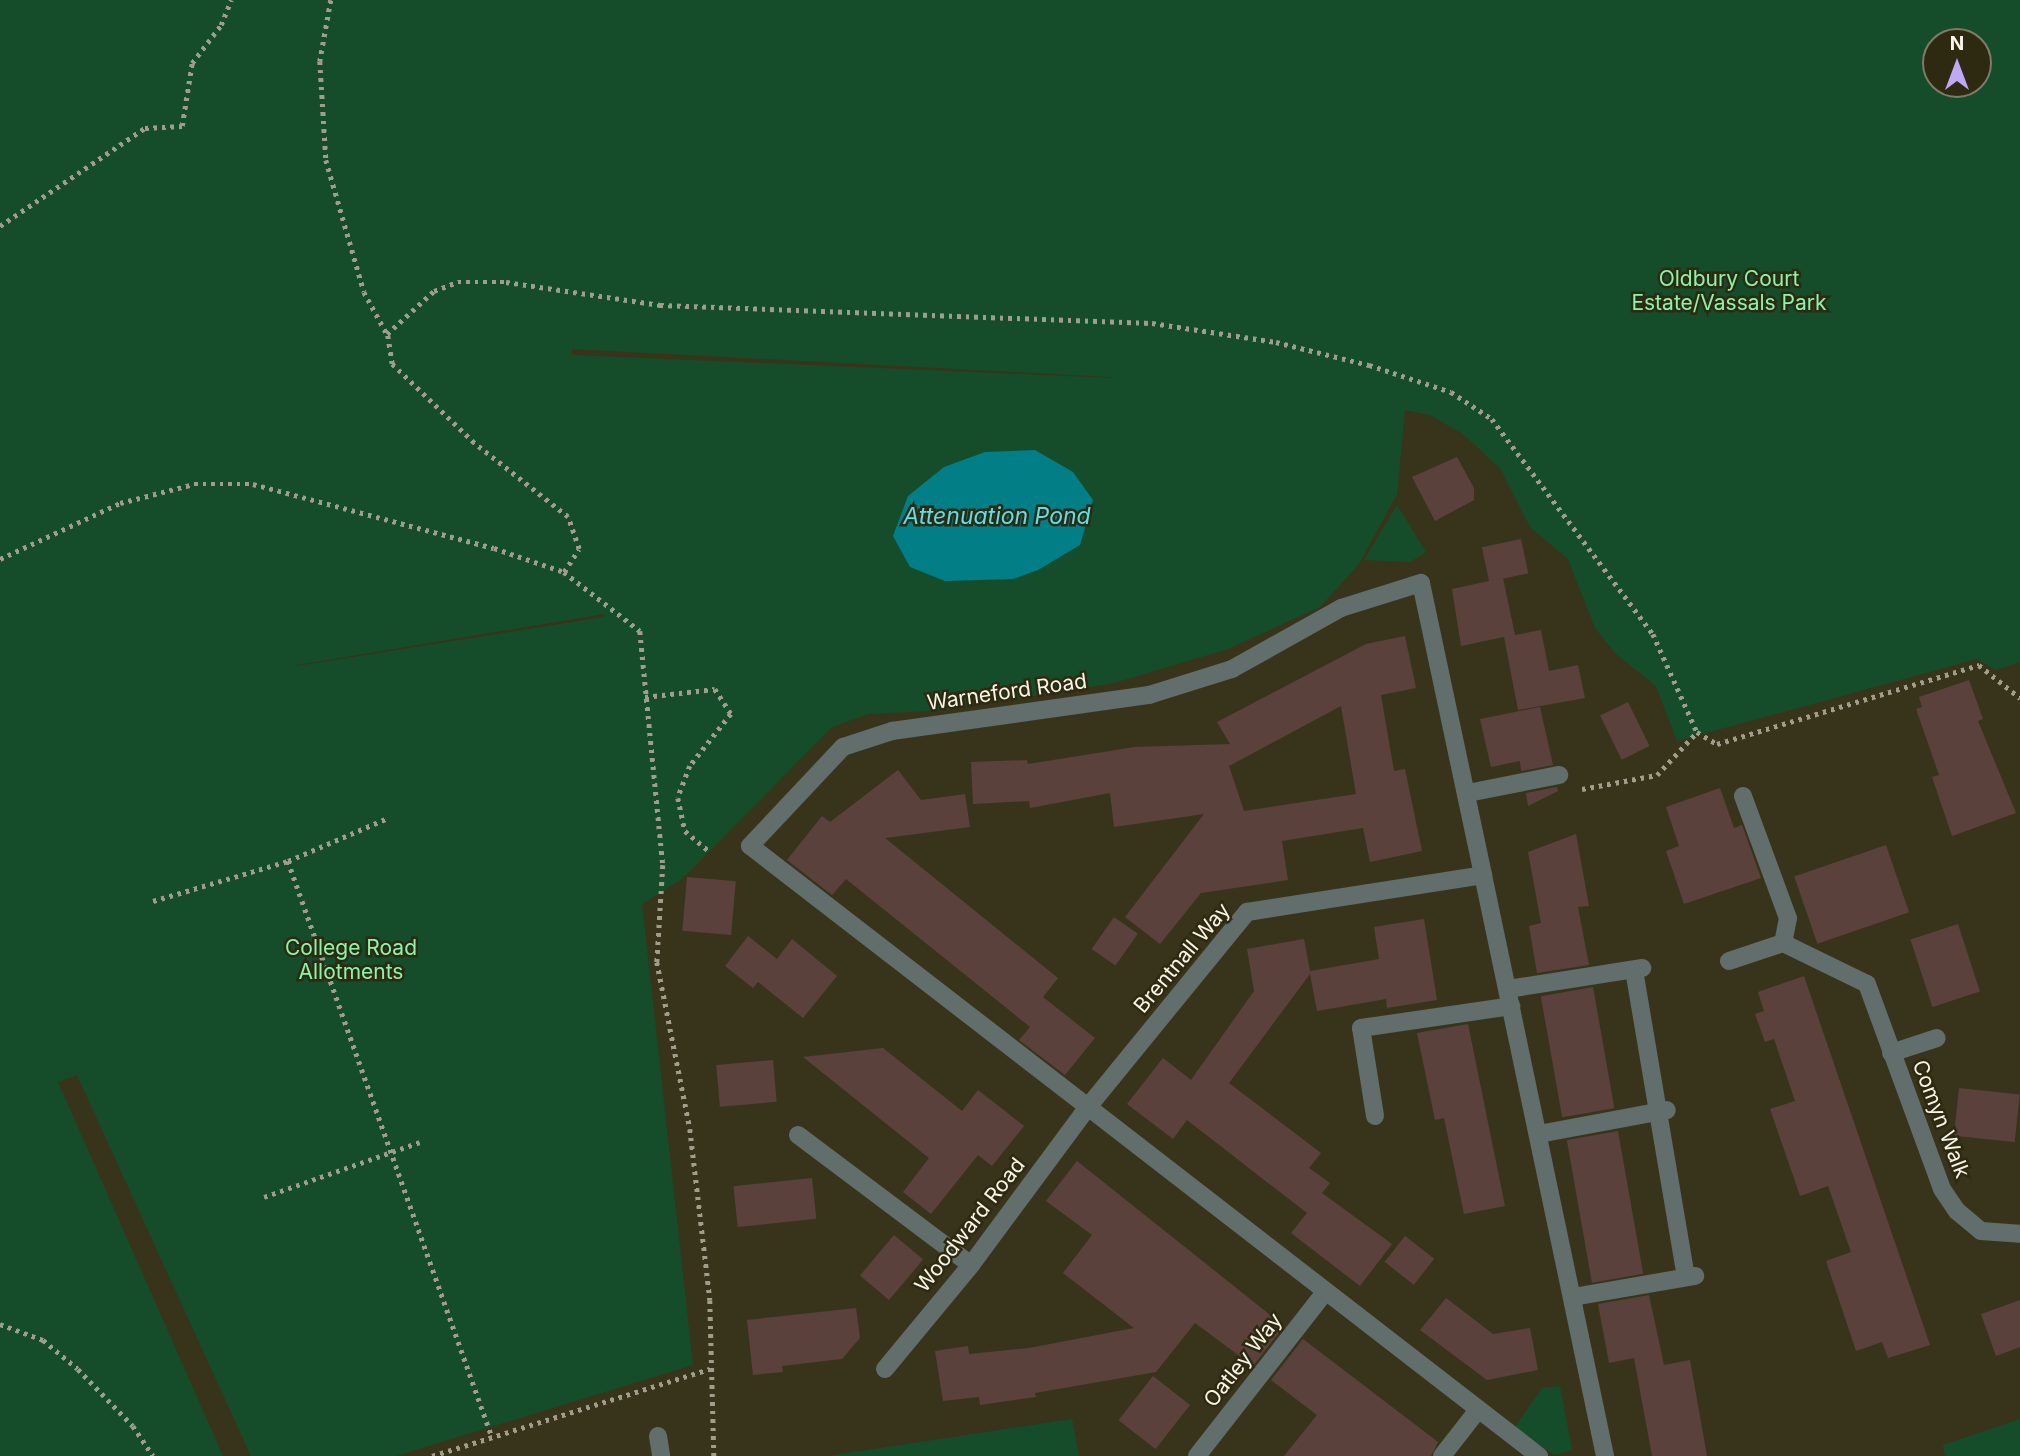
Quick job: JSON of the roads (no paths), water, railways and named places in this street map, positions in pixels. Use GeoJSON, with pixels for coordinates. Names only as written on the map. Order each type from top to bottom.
{"type":"FeatureCollection","features":[{"type":"Feature","properties":{"kind":"street","name":"Warneford Road"},"geometry":{"type":"LineString","coordinates":[[1088,1107],[750,846],[843,747],[892,730],[1149,695],[1232,669],[1341,608],[1421,583],[1468,793],[1483,875]]}},
{"type":"Feature","properties":{"kind":"street"},"geometry":{"type":"LineString","coordinates":[[1468,793],[1559,775]]}},
{"type":"Feature","properties":{"kind":"street"},"geometry":{"type":"LineString","coordinates":[[1729,961],[1783,943],[1788,918],[1744,796]]}},
{"type":"Feature","properties":{"kind":"street"},"geometry":{"type":"LineString","coordinates":[[1483,875],[1605,1456]]}},
{"type":"Feature","properties":{"kind":"street","name":"Brentnall Way"},"geometry":{"type":"LineString","coordinates":[[1088,1107],[1247,912],[1483,875]]}},
{"type":"Feature","properties":{"kind":"street","name":"Comyn Walk"},"geometry":{"type":"LineString","coordinates":[[1783,943],[1867,984],[1949,1200],[1981,1231],[2020,1234]]}},
{"type":"Feature","properties":{"kind":"street"},"geometry":{"type":"LineString","coordinates":[[1375,1116],[1361,1028],[1639,969],[1691,1276],[1573,1297]]}},
{"type":"Feature","properties":{"kind":"street","name":"Comyn Walk"},"geometry":{"type":"LineString","coordinates":[[1891,1053],[1937,1038]]}},
{"type":"Feature","properties":{"kind":"street"},"geometry":{"type":"LineString","coordinates":[[1088,1107],[1539,1456]]}},
{"type":"Feature","properties":{"kind":"street","name":"Woodward Road"},"geometry":{"type":"LineString","coordinates":[[885,1369],[971,1265],[1088,1107]]}},
{"type":"Feature","properties":{"kind":"street"},"geometry":{"type":"LineString","coordinates":[[1539,1134],[1663,1111]]}},
{"type":"Feature","properties":{"kind":"street"},"geometry":{"type":"LineString","coordinates":[[798,1135],[971,1265]]}},
{"type":"Feature","properties":{"kind":"street","name":"Oatley Way"},"geometry":{"type":"LineString","coordinates":[[1197,1456],[1326,1291]]}},
{"type":"Feature","properties":{"kind":"street"},"geometry":{"type":"LineString","coordinates":[[1442,1456],[1478,1410]]}},
{"type":"Feature","properties":{"kind":"street"},"geometry":{"type":"LineString","coordinates":[[658,1436],[661,1456]]}},
{"type":"Feature","properties":{"kind":"water","name":"Attenuation Pond"},"geometry":{"type":"Polygon","coordinates":[[[1035,450],[1073,472],[1093,500],[1080,545],[1038,570],[1013,579],[945,581],[910,567],[893,536],[908,496],[944,467],[985,452],[1035,450]]]}},
{"type":"Feature","properties":{"kind":"park label","name":"Oldbury Court Estate/Vassals Park"},"geometry":{"type":"Point","coordinates":[1729,291]}},
{"type":"Feature","properties":{"kind":"park label","name":"College Road Allotments"},"geometry":{"type":"Point","coordinates":[351,960]}}]}
